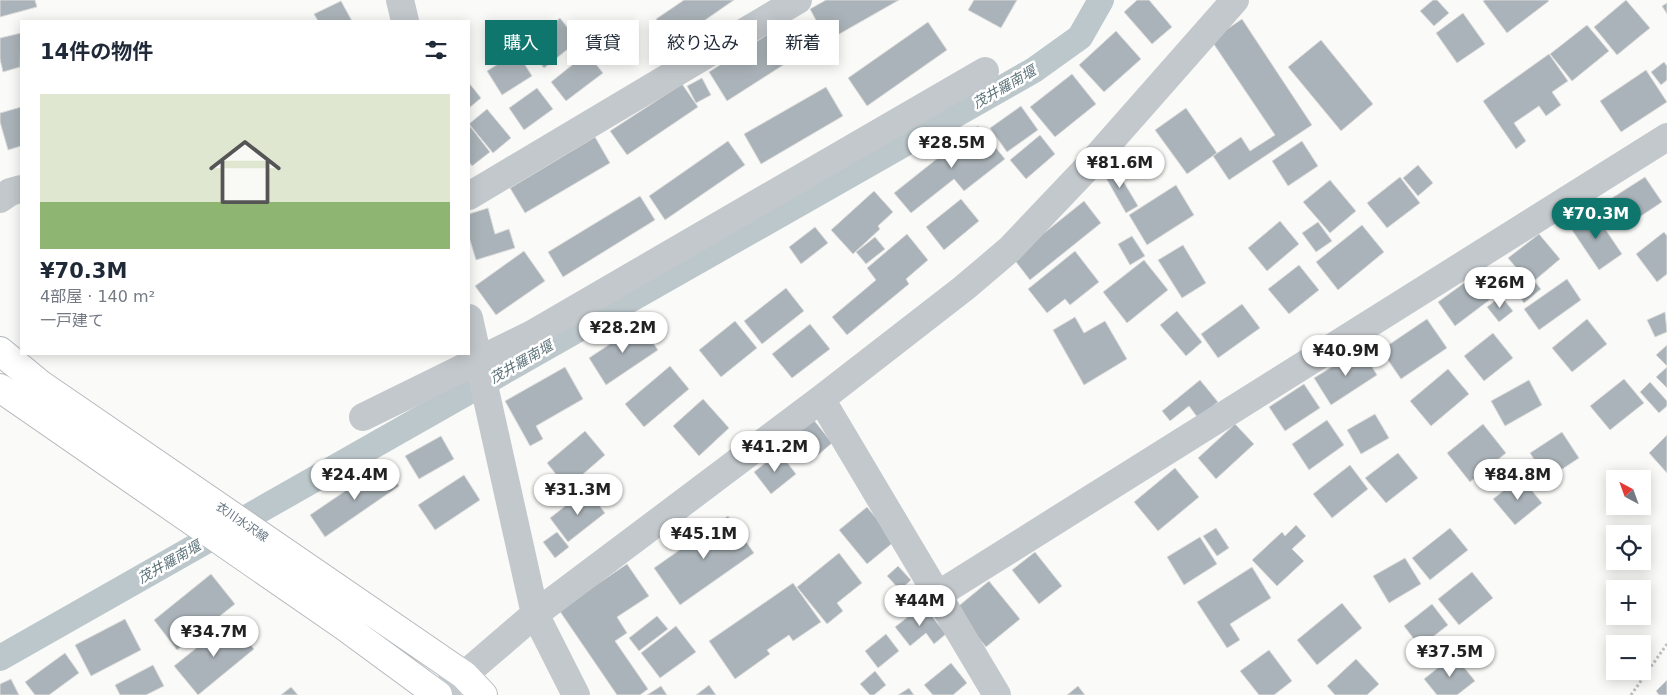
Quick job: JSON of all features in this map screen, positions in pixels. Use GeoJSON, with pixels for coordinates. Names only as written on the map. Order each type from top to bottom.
{"type":"FeatureCollection","features":[{"type":"Feature","properties":{"kind":"main road","name":"衣川水沢線"},"geometry":{"type":"LineString","coordinates":[[0,351],[40,384],[464,675],[482,695]]}},
{"type":"Feature","properties":{"kind":"main road"},"geometry":{"type":"LineString","coordinates":[[10,396],[344,626],[438,695]]}},
{"type":"Feature","properties":{"kind":"street"},"geometry":{"type":"LineString","coordinates":[[400,0],[405,20]]}},
{"type":"Feature","properties":{"kind":"street"},"geometry":{"type":"LineString","coordinates":[[470,195],[798,0]]}},
{"type":"Feature","properties":{"kind":"street"},"geometry":{"type":"LineString","coordinates":[[438,695],[535,614],[821,399],[964,288],[1010,249],[1086,169],[1235,0]]}},
{"type":"Feature","properties":{"kind":"street"},"geometry":{"type":"LineString","coordinates":[[363,418],[479,363],[532,334],[985,71]]}},
{"type":"Feature","properties":{"kind":"street"},"geometry":{"type":"LineString","coordinates":[[939,594],[1667,137]]}},
{"type":"Feature","properties":{"kind":"street"},"geometry":{"type":"LineString","coordinates":[[0,199],[10,192],[20,189]]}},
{"type":"Feature","properties":{"kind":"street"},"geometry":{"type":"LineString","coordinates":[[470,322],[535,614],[576,695]]}},
{"type":"Feature","properties":{"kind":"street"},"geometry":{"type":"LineString","coordinates":[[821,399],[939,594],[997,695]]}},
{"type":"Feature","properties":{"kind":"path"},"geometry":{"type":"LineString","coordinates":[[1631,695],[1667,644]]}},
{"type":"Feature","properties":{"kind":"building"},"geometry":{"type":"Polygon","coordinates":[[[0,0],[35,0],[37,7],[0,17],[0,0]]]}},
{"type":"Feature","properties":{"kind":"building"},"geometry":{"type":"Polygon","coordinates":[[[684,0],[734,0],[705,20],[656,19],[684,0]]]}},
{"type":"Feature","properties":{"kind":"building"},"geometry":{"type":"Polygon","coordinates":[[[826,0],[899,0],[839,34],[839,20],[816,20],[810,9],[826,0]]]}},
{"type":"Feature","properties":{"kind":"building"},"geometry":{"type":"Polygon","coordinates":[[[974,0],[1017,0],[1001,28],[968,10],[974,0]]]}},
{"type":"Feature","properties":{"kind":"building"},"geometry":{"type":"Polygon","coordinates":[[[1137,0],[1149,0],[1172,27],[1152,44],[1124,12],[1137,0]]]}},
{"type":"Feature","properties":{"kind":"building"},"geometry":{"type":"Polygon","coordinates":[[[1433,0],[1437,0],[1449,13],[1434,26],[1420,11],[1433,0]]]}},
{"type":"Feature","properties":{"kind":"building"},"geometry":{"type":"Polygon","coordinates":[[[1626,0],[1650,28],[1617,55],[1594,27],[1626,0]]]}},
{"type":"Feature","properties":{"kind":"building"},"geometry":{"type":"Polygon","coordinates":[[[341,1],[351,20],[317,20],[314,14],[341,1]]]}},
{"type":"Feature","properties":{"kind":"building"},"geometry":{"type":"Polygon","coordinates":[[[1483,1],[1549,1],[1507,33],[1483,1]]]}},
{"type":"Feature","properties":{"kind":"building"},"geometry":{"type":"Polygon","coordinates":[[[1667,3],[1667,14],[1662,6],[1667,3]]]}},
{"type":"Feature","properties":{"kind":"building"},"geometry":{"type":"Polygon","coordinates":[[[1463,13],[1485,44],[1457,63],[1436,33],[1463,13]]]}},
{"type":"Feature","properties":{"kind":"building"},"geometry":{"type":"Polygon","coordinates":[[[560,18],[567,27],[567,50],[557,58],[557,20],[560,18]]]}},
{"type":"Feature","properties":{"kind":"building"},"geometry":{"type":"Polygon","coordinates":[[[1242,19],[1312,125],[1229,180],[1213,156],[1241,137],[1250,151],[1275,135],[1211,40],[1242,19]]]}},
{"type":"Feature","properties":{"kind":"building"},"geometry":{"type":"Polygon","coordinates":[[[928,22],[947,50],[867,106],[848,78],[928,22]]]}},
{"type":"Feature","properties":{"kind":"building"},"geometry":{"type":"Polygon","coordinates":[[[1587,25],[1609,51],[1572,81],[1550,54],[1587,25]]]}},
{"type":"Feature","properties":{"kind":"building"},"geometry":{"type":"Polygon","coordinates":[[[1116,31],[1141,59],[1104,92],[1079,65],[1116,31]]]}},
{"type":"Feature","properties":{"kind":"building"},"geometry":{"type":"Polygon","coordinates":[[[20,33],[20,67],[3,72],[0,59],[0,38],[20,33]]]}},
{"type":"Feature","properties":{"kind":"building"},"geometry":{"type":"Polygon","coordinates":[[[767,35],[767,65],[783,65],[727,101],[709,72],[720,65],[757,65],[757,41],[767,35]]]}},
{"type":"Feature","properties":{"kind":"building"},"geometry":{"type":"Polygon","coordinates":[[[1321,40],[1373,104],[1341,131],[1288,67],[1321,40]]]}},
{"type":"Feature","properties":{"kind":"building"},"geometry":{"type":"Polygon","coordinates":[[[1549,54],[1568,81],[1552,92],[1561,105],[1546,116],[1539,106],[1514,123],[1526,141],[1516,149],[1483,101],[1549,54]]]}},
{"type":"Feature","properties":{"kind":"building"},"geometry":{"type":"Polygon","coordinates":[[[1664,62],[1667,66],[1667,80],[1661,85],[1651,72],[1664,62]]]}},
{"type":"Feature","properties":{"kind":"building"},"geometry":{"type":"Polygon","coordinates":[[[496,65],[525,65],[532,76],[502,95],[487,71],[496,65]]]}},
{"type":"Feature","properties":{"kind":"building"},"geometry":{"type":"Polygon","coordinates":[[[572,65],[597,65],[603,73],[566,101],[551,82],[572,65]]]}},
{"type":"Feature","properties":{"kind":"building"},"geometry":{"type":"Polygon","coordinates":[[[1646,70],[1667,102],[1621,132],[1600,101],[1646,70]]]}},
{"type":"Feature","properties":{"kind":"building"},"geometry":{"type":"Polygon","coordinates":[[[1072,74],[1096,104],[1055,137],[1030,107],[1072,74]]]}},
{"type":"Feature","properties":{"kind":"building"},"geometry":{"type":"Polygon","coordinates":[[[702,78],[711,95],[696,103],[687,86],[702,78]]]}},
{"type":"Feature","properties":{"kind":"building"},"geometry":{"type":"Polygon","coordinates":[[[470,84],[481,98],[470,107],[470,84]]]}},
{"type":"Feature","properties":{"kind":"building"},"geometry":{"type":"Polygon","coordinates":[[[682,84],[698,107],[627,155],[610,131],[682,84]]]}},
{"type":"Feature","properties":{"kind":"building"},"geometry":{"type":"Polygon","coordinates":[[[826,87],[843,116],[761,164],[744,134],[826,87]]]}},
{"type":"Feature","properties":{"kind":"building"},"geometry":{"type":"Polygon","coordinates":[[[537,88],[553,109],[524,130],[509,108],[537,88]]]}},
{"type":"Feature","properties":{"kind":"building"},"geometry":{"type":"Polygon","coordinates":[[[1021,106],[1038,130],[1007,152],[990,128],[1021,106]]]}},
{"type":"Feature","properties":{"kind":"building"},"geometry":{"type":"Polygon","coordinates":[[[20,107],[20,146],[8,150],[0,122],[0,113],[20,107]]]}},
{"type":"Feature","properties":{"kind":"building"},"geometry":{"type":"Polygon","coordinates":[[[1186,108],[1217,153],[1187,174],[1155,130],[1186,108]]]}},
{"type":"Feature","properties":{"kind":"building"},"geometry":{"type":"Polygon","coordinates":[[[487,109],[511,138],[493,153],[470,123],[487,109]]]}},
{"type":"Feature","properties":{"kind":"building"},"geometry":{"type":"Polygon","coordinates":[[[470,126],[490,152],[472,166],[470,163],[470,126]]]}},
{"type":"Feature","properties":{"kind":"building"},"geometry":{"type":"Polygon","coordinates":[[[978,126],[1005,159],[964,191],[954,179],[911,213],[894,193],[978,126]]]}},
{"type":"Feature","properties":{"kind":"building"},"geometry":{"type":"Polygon","coordinates":[[[1040,135],[1055,154],[1026,179],[1010,160],[1040,135]]]}},
{"type":"Feature","properties":{"kind":"building"},"geometry":{"type":"Polygon","coordinates":[[[595,137],[610,163],[525,213],[510,188],[595,137]]]}},
{"type":"Feature","properties":{"kind":"building"},"geometry":{"type":"Polygon","coordinates":[[[728,141],[745,165],[665,220],[649,196],[728,141]]]}},
{"type":"Feature","properties":{"kind":"building"},"geometry":{"type":"Polygon","coordinates":[[[1302,141],[1318,166],[1288,186],[1272,161],[1302,141]]]}},
{"type":"Feature","properties":{"kind":"building"},"geometry":{"type":"Polygon","coordinates":[[[1113,164],[1138,206],[1126,213],[1102,171],[1113,164]]]}},
{"type":"Feature","properties":{"kind":"building"},"geometry":{"type":"Polygon","coordinates":[[[1418,165],[1433,183],[1418,196],[1403,178],[1418,165]]]}},
{"type":"Feature","properties":{"kind":"building"},"geometry":{"type":"Polygon","coordinates":[[[1400,177],[1420,203],[1387,228],[1367,203],[1400,177]]]}},
{"type":"Feature","properties":{"kind":"building"},"geometry":{"type":"Polygon","coordinates":[[[1645,177],[1662,202],[1629,224],[1612,198],[1645,177]]]}},
{"type":"Feature","properties":{"kind":"building"},"geometry":{"type":"Polygon","coordinates":[[[1330,180],[1356,211],[1330,233],[1303,202],[1330,180]]]}},
{"type":"Feature","properties":{"kind":"building"},"geometry":{"type":"Polygon","coordinates":[[[1176,185],[1194,215],[1147,245],[1129,215],[1176,185]]]}},
{"type":"Feature","properties":{"kind":"building"},"geometry":{"type":"Polygon","coordinates":[[[874,191],[893,212],[878,226],[880,229],[853,254],[831,230],[874,191]]]}},
{"type":"Feature","properties":{"kind":"building"},"geometry":{"type":"Polygon","coordinates":[[[640,196],[655,220],[563,277],[548,252],[640,196]]]}},
{"type":"Feature","properties":{"kind":"building"},"geometry":{"type":"Polygon","coordinates":[[[961,199],[979,221],[944,250],[926,227],[961,199]]]}},
{"type":"Feature","properties":{"kind":"building"},"geometry":{"type":"Polygon","coordinates":[[[1084,201],[1101,223],[1030,280],[1013,258],[1084,201]]]}},
{"type":"Feature","properties":{"kind":"building"},"geometry":{"type":"Polygon","coordinates":[[[488,208],[495,234],[509,229],[515,248],[476,260],[470,240],[470,214],[488,208]]]}},
{"type":"Feature","properties":{"kind":"building"},"geometry":{"type":"Polygon","coordinates":[[[1593,211],[1622,254],[1599,270],[1570,227],[1593,211]]]}},
{"type":"Feature","properties":{"kind":"building"},"geometry":{"type":"Polygon","coordinates":[[[1280,221],[1299,244],[1267,271],[1248,248],[1280,221]]]}},
{"type":"Feature","properties":{"kind":"building"},"geometry":{"type":"Polygon","coordinates":[[[1318,222],[1332,241],[1316,252],[1302,233],[1318,222]]]}},
{"type":"Feature","properties":{"kind":"building"},"geometry":{"type":"Polygon","coordinates":[[[1362,225],[1384,252],[1338,290],[1316,262],[1362,225]]]}},
{"type":"Feature","properties":{"kind":"building"},"geometry":{"type":"Polygon","coordinates":[[[815,227],[828,243],[801,264],[789,247],[815,227]]]}},
{"type":"Feature","properties":{"kind":"building"},"geometry":{"type":"Polygon","coordinates":[[[1664,232],[1667,236],[1667,274],[1657,282],[1636,254],[1664,232]]]}},
{"type":"Feature","properties":{"kind":"building"},"geometry":{"type":"Polygon","coordinates":[[[907,234],[928,260],[906,279],[909,284],[847,335],[832,317],[876,280],[867,268],[907,234]]]}},
{"type":"Feature","properties":{"kind":"building"},"geometry":{"type":"Polygon","coordinates":[[[1539,234],[1560,259],[1534,281],[1541,289],[1524,303],[1512,287],[1524,277],[1508,258],[1539,234]]]}},
{"type":"Feature","properties":{"kind":"building"},"geometry":{"type":"Polygon","coordinates":[[[1132,236],[1145,256],[1130,265],[1118,244],[1132,236]]]}},
{"type":"Feature","properties":{"kind":"building"},"geometry":{"type":"Polygon","coordinates":[[[875,237],[885,249],[866,264],[856,252],[875,237]]]}},
{"type":"Feature","properties":{"kind":"building"},"geometry":{"type":"Polygon","coordinates":[[[1183,245],[1206,283],[1182,298],[1158,260],[1183,245]]]}},
{"type":"Feature","properties":{"kind":"building"},"geometry":{"type":"Polygon","coordinates":[[[524,251],[545,281],[496,315],[475,286],[524,251]]]}},
{"type":"Feature","properties":{"kind":"building"},"geometry":{"type":"Polygon","coordinates":[[[1075,251],[1099,282],[1070,305],[1065,299],[1047,313],[1028,289],[1075,251]]]}},
{"type":"Feature","properties":{"kind":"building"},"geometry":{"type":"Polygon","coordinates":[[[1144,260],[1168,290],[1127,323],[1103,292],[1144,260]]]}},
{"type":"Feature","properties":{"kind":"building"},"geometry":{"type":"Polygon","coordinates":[[[1299,265],[1319,290],[1289,314],[1268,289],[1299,265]]]}},
{"type":"Feature","properties":{"kind":"building"},"geometry":{"type":"Polygon","coordinates":[[[1475,275],[1492,298],[1455,326],[1438,302],[1475,275]]]}},
{"type":"Feature","properties":{"kind":"building"},"geometry":{"type":"Polygon","coordinates":[[[1567,279],[1581,300],[1539,330],[1524,309],[1567,279]]]}},
{"type":"Feature","properties":{"kind":"building"},"geometry":{"type":"Polygon","coordinates":[[[786,288],[804,311],[762,344],[744,321],[786,288]]]}},
{"type":"Feature","properties":{"kind":"building"},"geometry":{"type":"Polygon","coordinates":[[[1501,296],[1513,311],[1499,322],[1487,307],[1501,296]]]}},
{"type":"Feature","properties":{"kind":"building"},"geometry":{"type":"Polygon","coordinates":[[[1242,304],[1260,328],[1218,358],[1201,334],[1242,304]]]}},
{"type":"Feature","properties":{"kind":"building"},"geometry":{"type":"Polygon","coordinates":[[[1177,311],[1202,342],[1186,356],[1160,325],[1177,311]]]}},
{"type":"Feature","properties":{"kind":"building"},"geometry":{"type":"Polygon","coordinates":[[[1665,312],[1667,332],[1655,337],[1647,320],[1665,312]]]}},
{"type":"Feature","properties":{"kind":"building"},"geometry":{"type":"Polygon","coordinates":[[[1075,317],[1084,333],[1105,321],[1127,359],[1084,385],[1053,330],[1075,317]]]}},
{"type":"Feature","properties":{"kind":"building"},"geometry":{"type":"Polygon","coordinates":[[[1427,319],[1447,348],[1401,379],[1381,350],[1427,319]]]}},
{"type":"Feature","properties":{"kind":"building"},"geometry":{"type":"Polygon","coordinates":[[[1587,319],[1607,344],[1572,372],[1552,348],[1587,319]]]}},
{"type":"Feature","properties":{"kind":"building"},"geometry":{"type":"Polygon","coordinates":[[[735,321],[757,348],[721,377],[699,350],[735,321]]]}},
{"type":"Feature","properties":{"kind":"building"},"geometry":{"type":"Polygon","coordinates":[[[640,324],[658,350],[606,385],[589,358],[640,324]]]}},
{"type":"Feature","properties":{"kind":"building"},"geometry":{"type":"Polygon","coordinates":[[[810,324],[830,349],[792,378],[772,354],[810,324]]]}},
{"type":"Feature","properties":{"kind":"building"},"geometry":{"type":"Polygon","coordinates":[[[1493,333],[1513,358],[1484,381],[1464,356],[1493,333]]]}},
{"type":"Feature","properties":{"kind":"building"},"geometry":{"type":"Polygon","coordinates":[[[1667,345],[1667,366],[1656,355],[1667,345]]]}},
{"type":"Feature","properties":{"kind":"building"},"geometry":{"type":"Polygon","coordinates":[[[1361,349],[1377,375],[1331,405],[1314,378],[1361,349]]]}},
{"type":"Feature","properties":{"kind":"building"},"geometry":{"type":"Polygon","coordinates":[[[670,366],[689,389],[644,427],[625,404],[670,366]]]}},
{"type":"Feature","properties":{"kind":"building"},"geometry":{"type":"Polygon","coordinates":[[[565,367],[583,399],[536,426],[543,439],[530,446],[505,401],[565,367]]]}},
{"type":"Feature","properties":{"kind":"building"},"geometry":{"type":"Polygon","coordinates":[[[1667,367],[1667,388],[1656,377],[1667,367]]]}},
{"type":"Feature","properties":{"kind":"building"},"geometry":{"type":"Polygon","coordinates":[[[1448,369],[1469,394],[1431,426],[1410,401],[1448,369]]]}},
{"type":"Feature","properties":{"kind":"building"},"geometry":{"type":"Polygon","coordinates":[[[1624,379],[1644,403],[1610,430],[1590,406],[1624,379]]]}},
{"type":"Feature","properties":{"kind":"building"},"geometry":{"type":"Polygon","coordinates":[[[1200,380],[1218,402],[1198,418],[1189,406],[1170,421],[1162,411],[1200,380]]]}},
{"type":"Feature","properties":{"kind":"building"},"geometry":{"type":"Polygon","coordinates":[[[1529,380],[1542,405],[1505,426],[1491,401],[1529,380]]]}},
{"type":"Feature","properties":{"kind":"building"},"geometry":{"type":"Polygon","coordinates":[[[1650,382],[1667,401],[1667,406],[1659,413],[1640,392],[1650,382]]]}},
{"type":"Feature","properties":{"kind":"building"},"geometry":{"type":"Polygon","coordinates":[[[1304,384],[1320,408],[1285,431],[1269,407],[1304,384]]]}},
{"type":"Feature","properties":{"kind":"building"},"geometry":{"type":"Polygon","coordinates":[[[703,399],[729,428],[699,456],[673,426],[703,399]]]}},
{"type":"Feature","properties":{"kind":"building"},"geometry":{"type":"Polygon","coordinates":[[[1375,414],[1389,438],[1361,454],[1347,430],[1375,414]]]}},
{"type":"Feature","properties":{"kind":"building"},"geometry":{"type":"Polygon","coordinates":[[[813,419],[832,443],[810,462],[791,438],[813,419]]]}},
{"type":"Feature","properties":{"kind":"building"},"geometry":{"type":"Polygon","coordinates":[[[1327,420],[1344,445],[1309,470],[1292,444],[1327,420]]]}},
{"type":"Feature","properties":{"kind":"building"},"geometry":{"type":"Polygon","coordinates":[[[1235,424],[1254,444],[1216,479],[1198,458],[1235,424]]]}},
{"type":"Feature","properties":{"kind":"building"},"geometry":{"type":"Polygon","coordinates":[[[1483,424],[1506,453],[1470,482],[1447,453],[1483,424]]]}},
{"type":"Feature","properties":{"kind":"building"},"geometry":{"type":"Polygon","coordinates":[[[585,431],[605,455],[567,488],[547,463],[585,431]]]}},
{"type":"Feature","properties":{"kind":"building"},"geometry":{"type":"Polygon","coordinates":[[[1562,432],[1579,458],[1547,479],[1530,453],[1562,432]]]}},
{"type":"Feature","properties":{"kind":"building"},"geometry":{"type":"Polygon","coordinates":[[[1667,435],[1667,473],[1649,453],[1667,435]]]}},
{"type":"Feature","properties":{"kind":"building"},"geometry":{"type":"Polygon","coordinates":[[[441,436],[454,459],[419,479],[405,456],[441,436]]]}},
{"type":"Feature","properties":{"kind":"building"},"geometry":{"type":"Polygon","coordinates":[[[779,452],[796,474],[771,494],[754,472],[779,452]]]}},
{"type":"Feature","properties":{"kind":"building"},"geometry":{"type":"Polygon","coordinates":[[[1398,453],[1418,478],[1386,503],[1365,478],[1398,453]]]}},
{"type":"Feature","properties":{"kind":"building"},"geometry":{"type":"Polygon","coordinates":[[[385,464],[399,486],[325,537],[310,515],[385,464]]]}},
{"type":"Feature","properties":{"kind":"building"},"geometry":{"type":"Polygon","coordinates":[[[1350,465],[1368,489],[1332,518],[1313,494],[1350,465]]]}},
{"type":"Feature","properties":{"kind":"building"},"geometry":{"type":"Polygon","coordinates":[[[1175,468],[1199,497],[1158,531],[1134,502],[1175,468]]]}},
{"type":"Feature","properties":{"kind":"building"},"geometry":{"type":"Polygon","coordinates":[[[464,475],[480,500],[435,530],[418,505],[464,475]]]}},
{"type":"Feature","properties":{"kind":"building"},"geometry":{"type":"Polygon","coordinates":[[[1521,477],[1542,503],[1515,525],[1493,499],[1521,477]]]}},
{"type":"Feature","properties":{"kind":"building"},"geometry":{"type":"Polygon","coordinates":[[[587,489],[605,513],[568,542],[550,518],[587,489]]]}},
{"type":"Feature","properties":{"kind":"building"},"geometry":{"type":"Polygon","coordinates":[[[867,507],[895,541],[867,564],[839,530],[867,507]]]}},
{"type":"Feature","properties":{"kind":"building"},"geometry":{"type":"Polygon","coordinates":[[[728,516],[754,553],[680,605],[654,568],[728,516]]]}},
{"type":"Feature","properties":{"kind":"building"},"geometry":{"type":"Polygon","coordinates":[[[1296,525],[1306,536],[1292,549],[1304,561],[1277,586],[1252,560],[1282,532],[1285,536],[1296,525]]]}},
{"type":"Feature","properties":{"kind":"building"},"geometry":{"type":"Polygon","coordinates":[[[1216,528],[1229,548],[1217,556],[1203,536],[1216,528]]]}},
{"type":"Feature","properties":{"kind":"building"},"geometry":{"type":"Polygon","coordinates":[[[1450,528],[1468,550],[1430,580],[1412,558],[1450,528]]]}},
{"type":"Feature","properties":{"kind":"building"},"geometry":{"type":"Polygon","coordinates":[[[557,532],[569,547],[555,558],[543,542],[557,532]]]}},
{"type":"Feature","properties":{"kind":"building"},"geometry":{"type":"Polygon","coordinates":[[[1200,537],[1217,564],[1184,585],[1167,557],[1200,537]]]}},
{"type":"Feature","properties":{"kind":"building"},"geometry":{"type":"Polygon","coordinates":[[[1035,552],[1062,586],[1039,604],[1012,570],[1035,552]]]}},
{"type":"Feature","properties":{"kind":"building"},"geometry":{"type":"Polygon","coordinates":[[[839,553],[862,583],[837,603],[843,611],[827,624],[797,587],[839,553]]]}},
{"type":"Feature","properties":{"kind":"building"},"geometry":{"type":"Polygon","coordinates":[[[1405,558],[1421,584],[1389,603],[1373,576],[1405,558]]]}},
{"type":"Feature","properties":{"kind":"building"},"geometry":{"type":"Polygon","coordinates":[[[627,564],[649,596],[617,617],[627,633],[615,641],[648,689],[640,695],[617,695],[559,610],[627,564]]]}},
{"type":"Feature","properties":{"kind":"building"},"geometry":{"type":"Polygon","coordinates":[[[898,566],[911,580],[900,590],[887,576],[898,566]]]}},
{"type":"Feature","properties":{"kind":"building"},"geometry":{"type":"Polygon","coordinates":[[[1252,567],[1271,598],[1230,624],[1240,640],[1227,648],[1197,602],[1252,567]]]}},
{"type":"Feature","properties":{"kind":"building"},"geometry":{"type":"Polygon","coordinates":[[[1472,572],[1493,598],[1459,625],[1438,599],[1472,572]]]}},
{"type":"Feature","properties":{"kind":"building"},"geometry":{"type":"Polygon","coordinates":[[[211,574],[235,604],[177,650],[154,620],[211,574]]]}},
{"type":"Feature","properties":{"kind":"building"},"geometry":{"type":"Polygon","coordinates":[[[989,581],[1020,619],[986,647],[955,609],[989,581]]]}},
{"type":"Feature","properties":{"kind":"building"},"geometry":{"type":"Polygon","coordinates":[[[793,583],[821,622],[793,641],[789,635],[767,650],[770,654],[735,679],[709,641],[793,583]]]}},
{"type":"Feature","properties":{"kind":"building"},"geometry":{"type":"Polygon","coordinates":[[[1342,603],[1362,628],[1317,665],[1297,640],[1342,603]]]}},
{"type":"Feature","properties":{"kind":"building"},"geometry":{"type":"Polygon","coordinates":[[[1432,604],[1448,625],[1420,647],[1404,626],[1432,604]]]}},
{"type":"Feature","properties":{"kind":"building"},"geometry":{"type":"Polygon","coordinates":[[[923,605],[946,634],[934,644],[926,633],[910,646],[895,627],[923,605]]]}},
{"type":"Feature","properties":{"kind":"building"},"geometry":{"type":"Polygon","coordinates":[[[657,616],[668,629],[639,651],[629,638],[657,616]]]}},
{"type":"Feature","properties":{"kind":"building"},"geometry":{"type":"Polygon","coordinates":[[[125,619],[141,650],[91,676],[75,645],[125,619]]]}},
{"type":"Feature","properties":{"kind":"building"},"geometry":{"type":"Polygon","coordinates":[[[230,621],[254,649],[198,695],[174,666],[230,621]]]}},
{"type":"Feature","properties":{"kind":"building"},"geometry":{"type":"Polygon","coordinates":[[[676,626],[696,652],[660,678],[641,653],[676,626]]]}},
{"type":"Feature","properties":{"kind":"building"},"geometry":{"type":"Polygon","coordinates":[[[886,634],[899,651],[878,668],[865,651],[886,634]]]}},
{"type":"Feature","properties":{"kind":"building"},"geometry":{"type":"Polygon","coordinates":[[[1269,650],[1292,681],[1274,695],[1259,695],[1240,671],[1269,650]]]}},
{"type":"Feature","properties":{"kind":"building"},"geometry":{"type":"Polygon","coordinates":[[[65,653],[79,673],[49,695],[35,695],[25,682],[65,653]]]}},
{"type":"Feature","properties":{"kind":"building"},"geometry":{"type":"Polygon","coordinates":[[[1454,655],[1475,681],[1457,695],[1437,695],[1424,679],[1454,655]]]}},
{"type":"Feature","properties":{"kind":"building"},"geometry":{"type":"Polygon","coordinates":[[[1356,659],[1379,684],[1367,695],[1335,695],[1327,686],[1356,659]]]}},
{"type":"Feature","properties":{"kind":"building"},"geometry":{"type":"Polygon","coordinates":[[[951,663],[967,683],[953,695],[933,695],[924,685],[951,663]]]}},
{"type":"Feature","properties":{"kind":"building"},"geometry":{"type":"Polygon","coordinates":[[[153,665],[164,686],[146,695],[120,695],[115,685],[153,665]]]}},
{"type":"Feature","properties":{"kind":"building"},"geometry":{"type":"Polygon","coordinates":[[[875,671],[886,685],[874,695],[870,695],[860,684],[875,671]]]}},
{"type":"Feature","properties":{"kind":"building"},"geometry":{"type":"Polygon","coordinates":[[[11,679],[19,695],[0,695],[0,684],[11,679]]]}},
{"type":"Feature","properties":{"kind":"building"},"geometry":{"type":"Polygon","coordinates":[[[1667,680],[1667,695],[1659,695],[1656,691],[1667,680]]]}},
{"type":"Feature","properties":{"kind":"building"},"geometry":{"type":"Polygon","coordinates":[[[709,685],[716,695],[696,695],[709,685]]]}},
{"type":"Feature","properties":{"kind":"building"},"geometry":{"type":"Polygon","coordinates":[[[661,686],[667,695],[647,695],[661,686]]]}},
{"type":"Feature","properties":{"kind":"building"},"geometry":{"type":"Polygon","coordinates":[[[1078,686],[1085,695],[1067,695],[1078,686]]]}},
{"type":"Feature","properties":{"kind":"building"},"geometry":{"type":"Polygon","coordinates":[[[291,687],[298,695],[281,695],[291,687]]]}},
{"type":"Feature","properties":{"kind":"building"},"geometry":{"type":"Polygon","coordinates":[[[909,688],[914,695],[898,695],[909,688]]]}},
{"type":"Feature","properties":{"kind":"waterway","name":"茂井羅南堰"},"geometry":{"type":"LineString","coordinates":[[0,658],[1034,70],[1080,37],[1101,0]]}}]}
